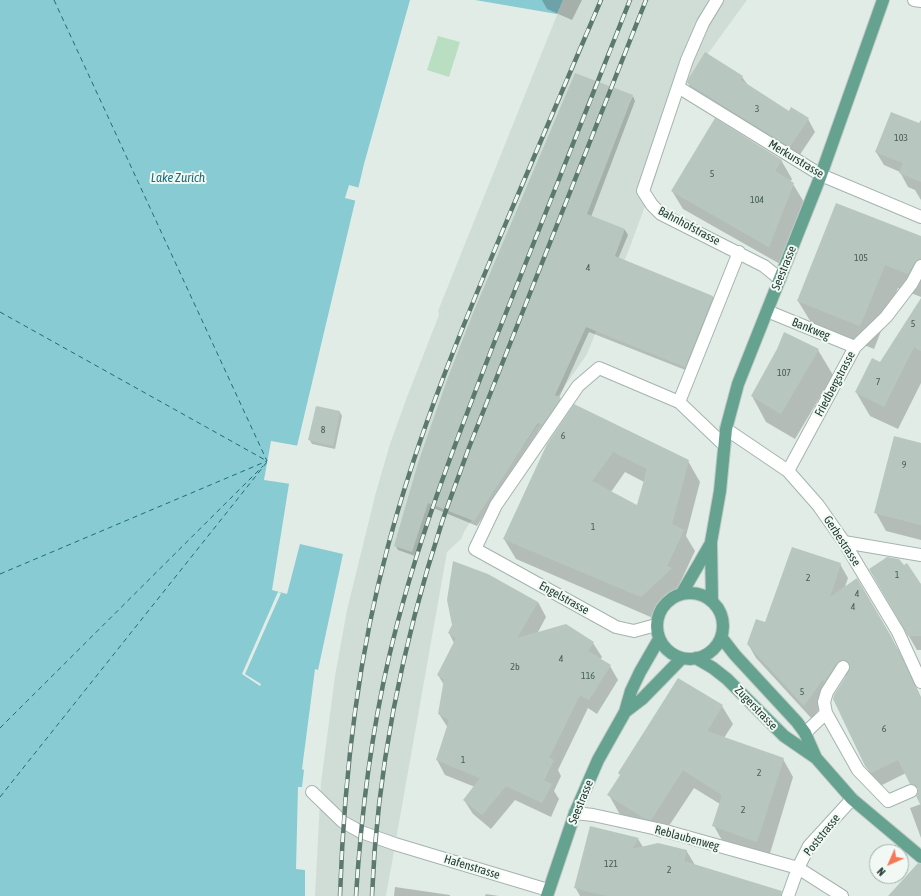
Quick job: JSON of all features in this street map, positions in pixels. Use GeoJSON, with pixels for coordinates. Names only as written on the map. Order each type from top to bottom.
{"type":"FeatureCollection","features":[{"type":"Feature","properties":{"kind":"main road","name":"Seestrasse"},"geometry":{"type":"LineString","coordinates":[[712,601],[711,542],[720,491],[726,429],[738,384],[821,175],[883,0]]}},
{"type":"Feature","properties":{"kind":"main road","name":"Seestrasse"},"geometry":{"type":"LineString","coordinates":[[682,593],[711,542]]}},
{"type":"Feature","properties":{"kind":"main road"},"geometry":{"type":"LineString","coordinates":[[682,593],[698,593],[712,601],[717,607],[723,622],[721,637],[714,648],[703,656],[696,658],[682,658],[668,651],[659,639],[656,625],[661,608],[674,597],[682,593]]}},
{"type":"Feature","properties":{"kind":"main road","name":"Zugerstrasse"},"geometry":{"type":"LineString","coordinates":[[721,637],[735,655],[797,722],[805,733],[816,758]]}},
{"type":"Feature","properties":{"kind":"main road","name":"Seestrasse"},"geometry":{"type":"LineString","coordinates":[[548,893],[575,813],[598,760],[625,712],[636,678],[659,639]]}},
{"type":"Feature","properties":{"kind":"main road","name":"Seestrasse"},"geometry":{"type":"LineString","coordinates":[[625,712],[642,699],[682,658]]}},
{"type":"Feature","properties":{"kind":"main road","name":"Zugerstrasse"},"geometry":{"type":"LineString","coordinates":[[696,658],[713,668],[727,679],[784,736],[816,758],[852,799],[921,857]]}},
{"type":"Feature","properties":{"kind":"street","name":"Bahnhofstrasse"},"geometry":{"type":"LineString","coordinates":[[717,0],[702,24],[687,60],[643,191],[652,205],[661,214],[739,252]]}},
{"type":"Feature","properties":{"kind":"street"},"geometry":{"type":"LineString","coordinates":[[914,0],[921,1]]}},
{"type":"Feature","properties":{"kind":"street","name":"Merkurstrasse"},"geometry":{"type":"LineString","coordinates":[[678,87],[821,175],[921,217]]}},
{"type":"Feature","properties":{"kind":"street"},"geometry":{"type":"LineString","coordinates":[[724,445],[678,402],[739,252],[764,266],[780,279]]}},
{"type":"Feature","properties":{"kind":"street","name":"Friedbergstrasse"},"geometry":{"type":"LineString","coordinates":[[788,471],[855,347],[886,317],[912,283],[921,266]]}},
{"type":"Feature","properties":{"kind":"street","name":"Bankweg"},"geometry":{"type":"LineString","coordinates":[[767,311],[855,347]]}},
{"type":"Feature","properties":{"kind":"street","name":"Engelstrasse"},"geometry":{"type":"LineString","coordinates":[[656,625],[634,630],[616,627],[475,549],[496,505],[578,386],[599,368],[678,402]]}},
{"type":"Feature","properties":{"kind":"street","name":"Gerbestrasse"},"geometry":{"type":"LineString","coordinates":[[726,429],[788,471],[818,505],[844,542],[898,632],[921,682]]}},
{"type":"Feature","properties":{"kind":"street"},"geometry":{"type":"LineString","coordinates":[[844,542],[921,555]]}},
{"type":"Feature","properties":{"kind":"street"},"geometry":{"type":"LineString","coordinates":[[842,667],[827,692],[824,702],[826,713],[858,770],[888,801],[911,791]]}},
{"type":"Feature","properties":{"kind":"street"},"geometry":{"type":"LineString","coordinates":[[805,733],[826,713]]}},
{"type":"Feature","properties":{"kind":"street","name":"Hafenstrasse"},"geometry":{"type":"LineString","coordinates":[[312,792],[343,822],[361,832],[548,893]]}},
{"type":"Feature","properties":{"kind":"street","name":"Poststrasse"},"geometry":{"type":"LineString","coordinates":[[788,896],[798,868],[809,846],[852,799]]}},
{"type":"Feature","properties":{"kind":"street","name":"Reblaubenweg"},"geometry":{"type":"LineString","coordinates":[[575,813],[592,815],[662,830],[798,868],[842,896]]}},
{"type":"Feature","properties":{"kind":"shaded area"},"geometry":{"type":"Polygon","coordinates":[[[563,0],[747,0],[683,88],[655,179],[587,354],[465,530],[461,539],[447,552],[386,896],[315,896],[321,783],[335,676],[347,610],[376,492],[390,444],[439,315],[438,311],[563,0]]]}},
{"type":"Feature","properties":{"kind":"green space"},"geometry":{"type":"Polygon","coordinates":[[[438,36],[460,42],[449,77],[427,70],[438,36]]]}},
{"type":"Feature","properties":{"kind":"water","name":"Lake Zurich"},"geometry":{"type":"Polygon","coordinates":[[[0,0],[410,0],[364,164],[297,446],[289,484],[272,590],[287,594],[300,544],[343,554],[318,670],[315,669],[302,769],[304,770],[302,787],[298,787],[296,869],[305,870],[305,896],[0,896],[0,0]]]}},
{"type":"Feature","properties":{"kind":"water"},"geometry":{"type":"Polygon","coordinates":[[[475,0],[563,0],[557,14],[475,0]]]}},
{"type":"Feature","properties":{"kind":"pier"},"geometry":{"type":"Polygon","coordinates":[[[349,185],[360,188],[357,201],[345,198],[349,185]]]}},
{"type":"Feature","properties":{"kind":"pier"},"geometry":{"type":"Polygon","coordinates":[[[271,441],[299,446],[291,484],[264,480],[271,441]]]}},
{"type":"Feature","properties":{"kind":"pier"},"geometry":{"type":"Polygon","coordinates":[[[278,592],[281,593],[245,674],[261,684],[260,686],[242,674],[278,592]]]}},
{"type":"Feature","properties":{"kind":"building"},"geometry":{"type":"Polygon","coordinates":[[[705,52],[743,76],[741,80],[789,111],[791,107],[809,118],[790,147],[687,83],[705,52]]]}},
{"type":"Feature","properties":{"kind":"building"},"geometry":{"type":"Polygon","coordinates":[[[575,73],[633,95],[587,214],[625,229],[615,256],[713,296],[685,367],[586,327],[555,395],[561,398],[542,425],[538,423],[474,521],[428,503],[412,552],[394,546],[418,463],[447,380],[473,313],[575,73]]]}},
{"type":"Feature","properties":{"kind":"building"},"geometry":{"type":"Polygon","coordinates":[[[891,112],[919,123],[921,120],[921,182],[899,173],[903,163],[875,152],[891,112]]]}},
{"type":"Feature","properties":{"kind":"building"},"geometry":{"type":"Polygon","coordinates":[[[715,118],[782,160],[775,171],[794,183],[769,247],[671,191],[715,118]]]}},
{"type":"Feature","properties":{"kind":"building"},"geometry":{"type":"Polygon","coordinates":[[[836,203],[921,236],[921,259],[915,262],[908,274],[885,265],[860,326],[797,301],[836,203]]]}},
{"type":"Feature","properties":{"kind":"building"},"geometry":{"type":"Polygon","coordinates":[[[921,298],[921,351],[914,347],[884,407],[855,392],[872,358],[880,362],[921,298]]]}},
{"type":"Feature","properties":{"kind":"building"},"geometry":{"type":"Polygon","coordinates":[[[784,332],[819,349],[781,414],[751,396],[777,349],[784,332]]]}},
{"type":"Feature","properties":{"kind":"building"},"geometry":{"type":"Polygon","coordinates":[[[574,404],[689,460],[672,524],[684,530],[667,566],[672,568],[641,597],[503,539],[547,444],[574,404]],[[613,452],[592,481],[637,505],[647,469],[613,452]]]}},
{"type":"Feature","properties":{"kind":"building"},"geometry":{"type":"Polygon","coordinates":[[[316,406],[340,411],[333,446],[308,440],[316,406]]]}},
{"type":"Feature","properties":{"kind":"building"},"geometry":{"type":"Polygon","coordinates":[[[894,436],[921,443],[921,525],[874,513],[894,436]]]}},
{"type":"Feature","properties":{"kind":"building"},"geometry":{"type":"Polygon","coordinates":[[[792,547],[841,563],[830,597],[857,578],[891,636],[921,699],[921,806],[916,796],[918,788],[915,785],[910,784],[898,760],[871,773],[865,766],[833,699],[849,671],[850,667],[847,661],[843,660],[837,663],[824,682],[823,679],[804,706],[747,644],[756,619],[765,622],[792,547]]]}},
{"type":"Feature","properties":{"kind":"building"},"geometry":{"type":"Polygon","coordinates":[[[887,557],[899,559],[904,565],[907,563],[921,584],[921,636],[908,636],[869,569],[887,557]]]}},
{"type":"Feature","properties":{"kind":"building"},"geometry":{"type":"Polygon","coordinates":[[[453,561],[488,574],[538,602],[517,638],[566,624],[594,642],[588,651],[611,665],[589,700],[580,695],[549,758],[554,760],[544,780],[552,784],[542,803],[506,786],[482,815],[463,800],[480,778],[436,760],[449,720],[438,714],[444,679],[437,675],[456,638],[448,633],[452,625],[447,600],[453,561]]]}},
{"type":"Feature","properties":{"kind":"building"},"geometry":{"type":"Polygon","coordinates":[[[678,678],[723,705],[707,731],[784,758],[757,842],[712,826],[722,795],[683,770],[651,820],[644,818],[607,795],[620,775],[618,773],[678,678]]]}},
{"type":"Feature","properties":{"kind":"building"},"geometry":{"type":"Polygon","coordinates":[[[590,826],[639,838],[632,849],[658,843],[687,850],[684,861],[782,891],[781,896],[607,896],[574,888],[590,826]]]}},
{"type":"Feature","properties":{"kind":"building"},"geometry":{"type":"Polygon","coordinates":[[[918,863],[921,864],[921,896],[888,896],[899,884],[909,884],[909,873],[918,863]]]}},
{"type":"Feature","properties":{"kind":"ferry route"},"geometry":{"type":"LineString","coordinates":[[54,0],[267,461]]}},
{"type":"Feature","properties":{"kind":"ferry route"},"geometry":{"type":"LineString","coordinates":[[0,312],[267,461]]}},
{"type":"Feature","properties":{"kind":"ferry route"},"geometry":{"type":"LineString","coordinates":[[0,574],[267,461]]}},
{"type":"Feature","properties":{"kind":"ferry route"},"geometry":{"type":"LineString","coordinates":[[0,797],[267,462]]}},
{"type":"Feature","properties":{"kind":"ferry route"},"geometry":{"type":"LineString","coordinates":[[0,728],[263,466]]}},
{"type":"Feature","properties":{"kind":"railway"},"geometry":{"type":"LineString","coordinates":[[340,896],[349,763],[360,676],[377,589],[400,504],[427,421],[474,298],[601,0]]}},
{"type":"Feature","properties":{"kind":"railway"},"geometry":{"type":"LineString","coordinates":[[356,896],[364,806],[377,716],[389,657],[410,577],[464,420],[630,0]]}},
{"type":"Feature","properties":{"kind":"railway"},"geometry":{"type":"LineString","coordinates":[[372,896],[380,800],[394,705],[416,611],[443,519],[468,450],[646,0]]}}]}
